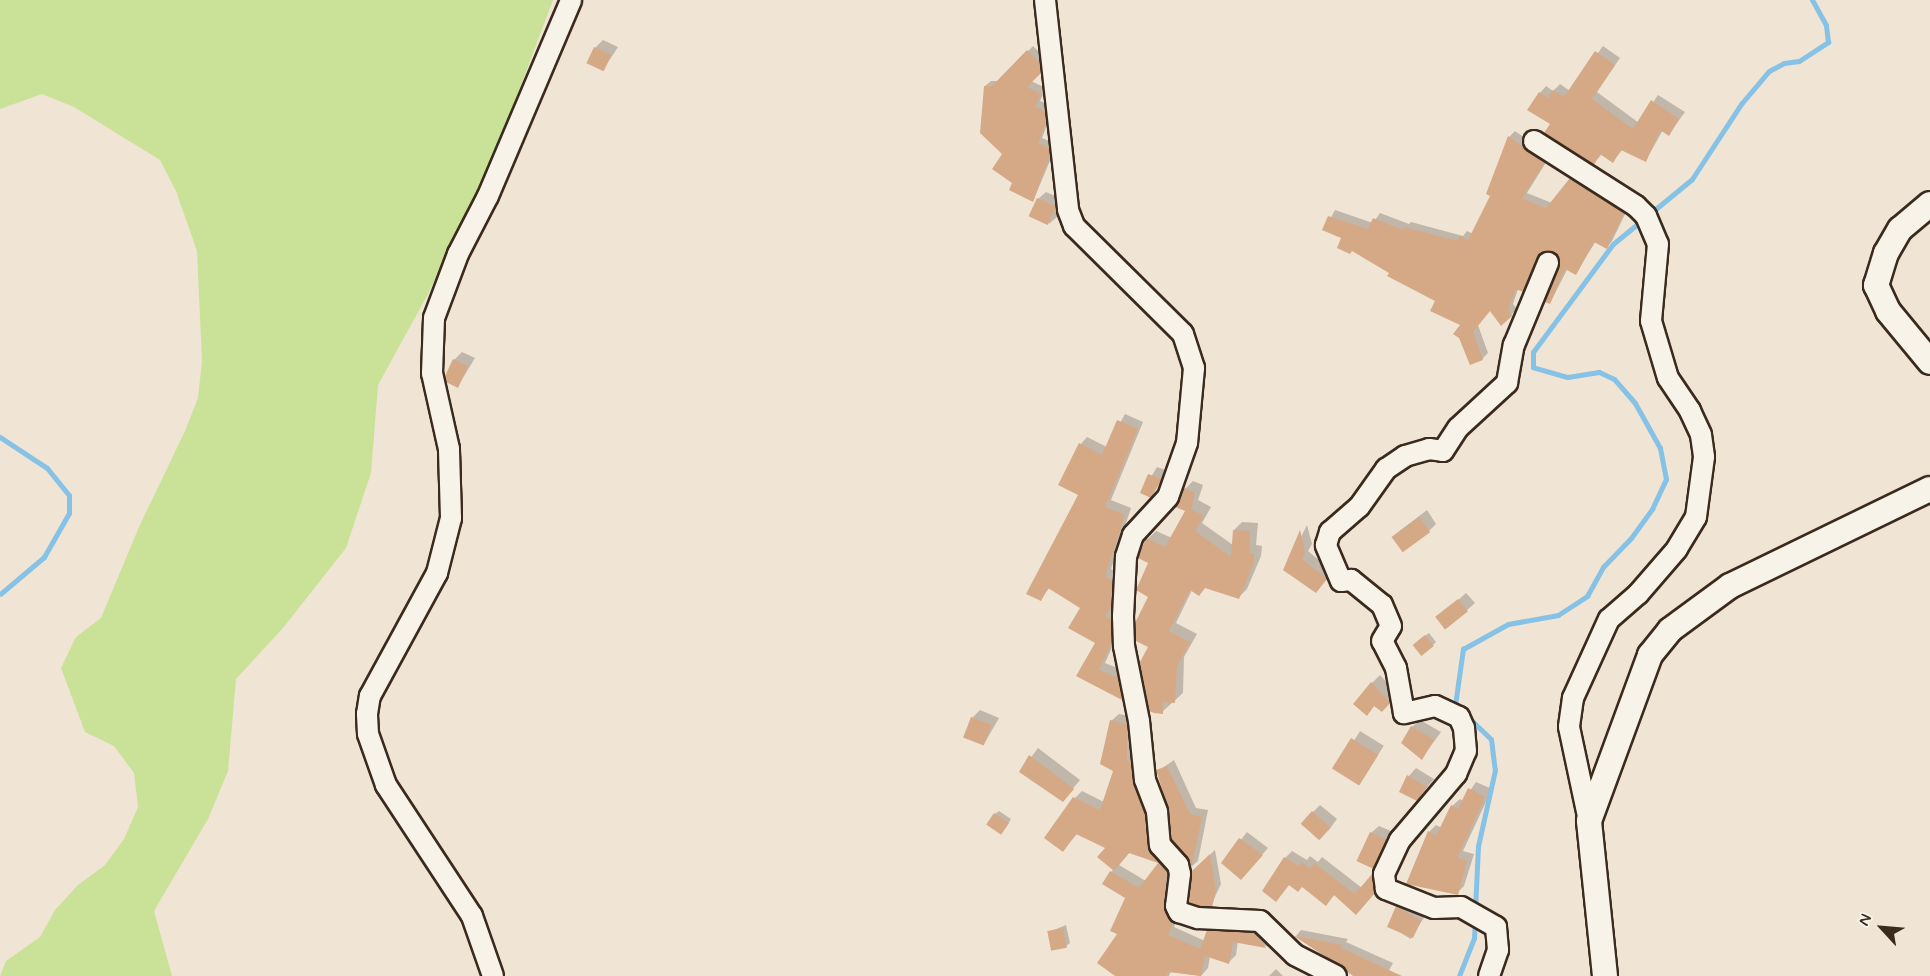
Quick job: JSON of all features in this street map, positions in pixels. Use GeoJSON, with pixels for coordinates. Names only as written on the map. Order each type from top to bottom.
{"type":"FeatureCollection","features":[{"type":"Feature","properties":{"kind":"street"},"geometry":{"type":"LineString","coordinates":[[493,976],[472,916],[386,786],[368,734],[367,714],[370,696],[437,573],[451,518],[449,449],[432,373],[434,318],[458,254],[488,196],[571,0]]}},
{"type":"Feature","properties":{"kind":"street"},"geometry":{"type":"LineString","coordinates":[[1045,0],[1068,210],[1074,226],[1183,334],[1194,368],[1187,443],[1168,497],[1133,535],[1126,557],[1123,617],[1124,646],[1139,720],[1145,780],[1156,812],[1160,845],[1178,865],[1180,874],[1176,906],[1179,912],[1198,918],[1260,921],[1295,955],[1336,976]]}},
{"type":"Feature","properties":{"kind":"street"},"geometry":{"type":"LineString","coordinates":[[1534,141],[1636,206],[1646,216],[1658,244],[1652,321],[1668,378],[1690,411],[1701,435],[1704,457],[1696,518],[1662,567],[1609,619],[1573,698],[1569,727],[1589,821],[1605,976]]}},
{"type":"Feature","properties":{"kind":"street"},"geometry":{"type":"LineString","coordinates":[[1930,204],[1900,229],[1886,253],[1876,285],[1888,310],[1930,362]]}},
{"type":"Feature","properties":{"kind":"street"},"geometry":{"type":"LineString","coordinates":[[1489,976],[1498,950],[1496,927],[1461,908],[1434,908],[1386,889],[1384,874],[1400,840],[1456,774],[1466,751],[1464,728],[1459,717],[1436,706],[1404,713],[1396,668],[1382,641],[1391,626],[1382,605],[1351,580],[1341,581],[1326,545],[1330,532],[1359,507],[1386,469],[1405,456],[1429,449],[1443,451],[1458,428],[1507,383],[1514,345],[1548,263]]}},
{"type":"Feature","properties":{"kind":"street"},"geometry":{"type":"LineString","coordinates":[[1589,821],[1650,655],[1670,630],[1730,586],[1930,489]]}},
{"type":"Feature","properties":{"kind":"green space"},"geometry":{"type":"Polygon","coordinates":[[[0,0],[553,0],[491,165],[428,294],[378,385],[371,473],[346,548],[283,628],[236,679],[228,771],[208,819],[154,911],[172,976],[0,976],[6,961],[40,937],[55,910],[78,885],[105,865],[124,839],[138,807],[134,773],[114,746],[85,732],[61,668],[76,637],[101,618],[139,527],[185,431],[198,398],[202,361],[197,251],[176,191],[160,160],[74,107],[42,94],[0,109],[0,0]]]}},
{"type":"Feature","properties":{"kind":"building"},"geometry":{"type":"Polygon","coordinates":[[[594,47],[611,55],[604,71],[586,63],[594,47]]]}},
{"type":"Feature","properties":{"kind":"building"},"geometry":{"type":"Polygon","coordinates":[[[1027,50],[1040,63],[1041,73],[1027,87],[1041,94],[1035,107],[1045,111],[1046,122],[1038,143],[1049,148],[1050,155],[1033,202],[1009,190],[1012,183],[992,169],[1002,154],[980,133],[984,86],[992,86],[1027,50]]]}},
{"type":"Feature","properties":{"kind":"building"},"geometry":{"type":"Polygon","coordinates":[[[1595,51],[1615,65],[1592,99],[1633,129],[1651,100],[1679,119],[1669,136],[1660,130],[1646,162],[1621,150],[1613,163],[1600,154],[1594,165],[1544,133],[1550,124],[1527,110],[1539,92],[1548,98],[1553,90],[1564,97],[1595,51]]]}},
{"type":"Feature","properties":{"kind":"building"},"geometry":{"type":"Polygon","coordinates":[[[1508,136],[1545,162],[1522,199],[1546,208],[1570,178],[1624,213],[1607,249],[1594,242],[1576,275],[1565,269],[1550,304],[1545,302],[1560,261],[1552,252],[1540,254],[1523,292],[1516,289],[1508,310],[1512,316],[1501,326],[1490,311],[1473,332],[1483,360],[1470,365],[1459,338],[1453,334],[1460,325],[1430,311],[1435,301],[1387,276],[1389,273],[1352,251],[1350,254],[1337,248],[1341,238],[1322,230],[1328,216],[1368,229],[1373,218],[1403,230],[1404,227],[1458,241],[1460,236],[1468,240],[1490,196],[1486,194],[1508,136]]]}},
{"type":"Feature","properties":{"kind":"building"},"geometry":{"type":"Polygon","coordinates":[[[1037,198],[1056,207],[1048,225],[1029,216],[1037,198]]]}},
{"type":"Feature","properties":{"kind":"building"},"geometry":{"type":"Polygon","coordinates":[[[453,359],[468,366],[458,388],[446,382],[445,376],[453,359]]]}},
{"type":"Feature","properties":{"kind":"building"},"geometry":{"type":"Polygon","coordinates":[[[1117,420],[1138,429],[1105,507],[1125,515],[1105,576],[1113,581],[1112,605],[1105,616],[1111,619],[1112,642],[1099,670],[1118,678],[1122,700],[1076,676],[1095,643],[1068,628],[1080,608],[1048,588],[1041,601],[1026,594],[1078,495],[1058,485],[1079,443],[1102,455],[1117,420]]]}},
{"type":"Feature","properties":{"kind":"building"},"geometry":{"type":"Polygon","coordinates":[[[1148,474],[1162,479],[1151,498],[1140,493],[1148,474]]]}},
{"type":"Feature","properties":{"kind":"building"},"geometry":{"type":"Polygon","coordinates":[[[1184,488],[1195,493],[1191,509],[1204,516],[1195,531],[1231,557],[1233,530],[1250,531],[1249,553],[1254,554],[1253,565],[1239,599],[1205,588],[1199,596],[1190,590],[1169,631],[1190,642],[1177,666],[1175,703],[1163,702],[1163,714],[1154,713],[1149,711],[1140,662],[1148,647],[1136,641],[1135,623],[1148,597],[1136,590],[1148,563],[1138,558],[1146,538],[1165,547],[1185,511],[1175,507],[1184,488]]]}},
{"type":"Feature","properties":{"kind":"building"},"geometry":{"type":"Polygon","coordinates":[[[1419,517],[1430,532],[1403,552],[1391,537],[1419,517]]]}},
{"type":"Feature","properties":{"kind":"building"},"geometry":{"type":"Polygon","coordinates":[[[1300,530],[1305,552],[1302,559],[1327,579],[1316,593],[1283,570],[1300,530]]]}},
{"type":"Feature","properties":{"kind":"building"},"geometry":{"type":"Polygon","coordinates":[[[1458,599],[1468,612],[1445,629],[1435,617],[1458,599]]]}},
{"type":"Feature","properties":{"kind":"building"},"geometry":{"type":"Polygon","coordinates":[[[1425,635],[1434,646],[1421,656],[1413,645],[1425,635]]]}},
{"type":"Feature","properties":{"kind":"building"},"geometry":{"type":"Polygon","coordinates":[[[1371,682],[1390,703],[1382,712],[1374,706],[1367,716],[1353,704],[1371,682]]]}},
{"type":"Feature","properties":{"kind":"building"},"geometry":{"type":"Polygon","coordinates":[[[971,717],[992,725],[984,745],[963,738],[971,717]]]}},
{"type":"Feature","properties":{"kind":"building"},"geometry":{"type":"Polygon","coordinates":[[[1110,720],[1127,724],[1127,761],[1131,762],[1134,784],[1145,815],[1148,847],[1167,871],[1164,905],[1173,922],[1168,935],[1200,949],[1207,930],[1255,933],[1266,948],[1233,942],[1229,964],[1205,956],[1201,976],[1168,972],[1166,976],[1115,976],[1097,963],[1117,934],[1110,931],[1125,898],[1102,884],[1110,871],[1139,888],[1158,863],[1129,853],[1114,871],[1097,857],[1105,848],[1076,834],[1063,852],[1044,838],[1073,797],[1100,810],[1113,771],[1100,764],[1110,720]]]}},
{"type":"Feature","properties":{"kind":"building"},"geometry":{"type":"Polygon","coordinates":[[[1411,726],[1434,740],[1422,760],[1401,743],[1411,726]]]}},
{"type":"Feature","properties":{"kind":"building"},"geometry":{"type":"Polygon","coordinates":[[[1351,738],[1378,755],[1359,785],[1332,769],[1351,738]]]}},
{"type":"Feature","properties":{"kind":"building"},"geometry":{"type":"Polygon","coordinates":[[[1029,755],[1074,789],[1063,802],[1019,772],[1029,755]]]}},
{"type":"Feature","properties":{"kind":"building"},"geometry":{"type":"Polygon","coordinates":[[[1167,766],[1190,814],[1202,817],[1191,869],[1187,857],[1172,840],[1169,811],[1156,770],[1167,766]]]}},
{"type":"Feature","properties":{"kind":"building"},"geometry":{"type":"Polygon","coordinates":[[[1407,775],[1427,787],[1417,801],[1399,792],[1407,775]]]}},
{"type":"Feature","properties":{"kind":"building"},"geometry":{"type":"Polygon","coordinates":[[[1468,788],[1485,797],[1457,858],[1467,861],[1458,895],[1406,884],[1428,831],[1436,836],[1451,805],[1458,809],[1468,788]]]}},
{"type":"Feature","properties":{"kind":"building"},"geometry":{"type":"Polygon","coordinates":[[[1312,811],[1331,828],[1319,840],[1301,824],[1312,811]]]}},
{"type":"Feature","properties":{"kind":"building"},"geometry":{"type":"Polygon","coordinates":[[[994,813],[1009,823],[1001,835],[986,825],[994,813]]]}},
{"type":"Feature","properties":{"kind":"building"},"geometry":{"type":"Polygon","coordinates":[[[1370,832],[1387,840],[1374,869],[1356,861],[1370,832]]]}},
{"type":"Feature","properties":{"kind":"building"},"geometry":{"type":"Polygon","coordinates":[[[1239,838],[1263,855],[1241,880],[1221,863],[1239,838]]]}},
{"type":"Feature","properties":{"kind":"building"},"geometry":{"type":"Polygon","coordinates":[[[1210,854],[1216,891],[1212,907],[1189,902],[1192,871],[1210,854]]]}},
{"type":"Feature","properties":{"kind":"building"},"geometry":{"type":"Polygon","coordinates":[[[1284,857],[1299,866],[1302,862],[1310,869],[1314,863],[1355,894],[1372,874],[1375,893],[1356,915],[1334,895],[1326,906],[1302,887],[1298,892],[1289,885],[1276,902],[1262,891],[1284,857]]]}},
{"type":"Feature","properties":{"kind":"building"},"geometry":{"type":"Polygon","coordinates":[[[1396,906],[1421,921],[1413,938],[1387,927],[1396,906]]]}},
{"type":"Feature","properties":{"kind":"building"},"geometry":{"type":"Polygon","coordinates":[[[1063,928],[1067,948],[1051,951],[1047,931],[1063,928]]]}},
{"type":"Feature","properties":{"kind":"building"},"geometry":{"type":"Polygon","coordinates":[[[1294,936],[1343,945],[1341,948],[1402,976],[1355,976],[1294,936]]]}},
{"type":"Feature","properties":{"kind":"waterway"},"geometry":{"type":"LineString","coordinates":[[1460,709],[1455,705],[1463,649],[1508,624],[1558,615],[1587,596],[1603,567],[1631,538],[1652,509],[1666,479],[1660,448],[1635,403],[1614,379],[1599,372],[1567,377],[1533,367],[1533,352],[1613,244],[1692,179],[1741,104],[1769,71],[1784,63],[1799,61],[1828,42],[1826,25],[1812,0]]}},
{"type":"Feature","properties":{"kind":"waterway"},"geometry":{"type":"LineString","coordinates":[[0,437],[47,468],[69,495],[69,513],[44,557],[0,594]]}},
{"type":"Feature","properties":{"kind":"waterway"},"geometry":{"type":"LineString","coordinates":[[1467,716],[1491,739],[1495,770],[1478,846],[1475,910]]}},
{"type":"Feature","properties":{"kind":"waterway"},"geometry":{"type":"LineString","coordinates":[[1459,976],[1474,938],[1475,919]]}}]}
